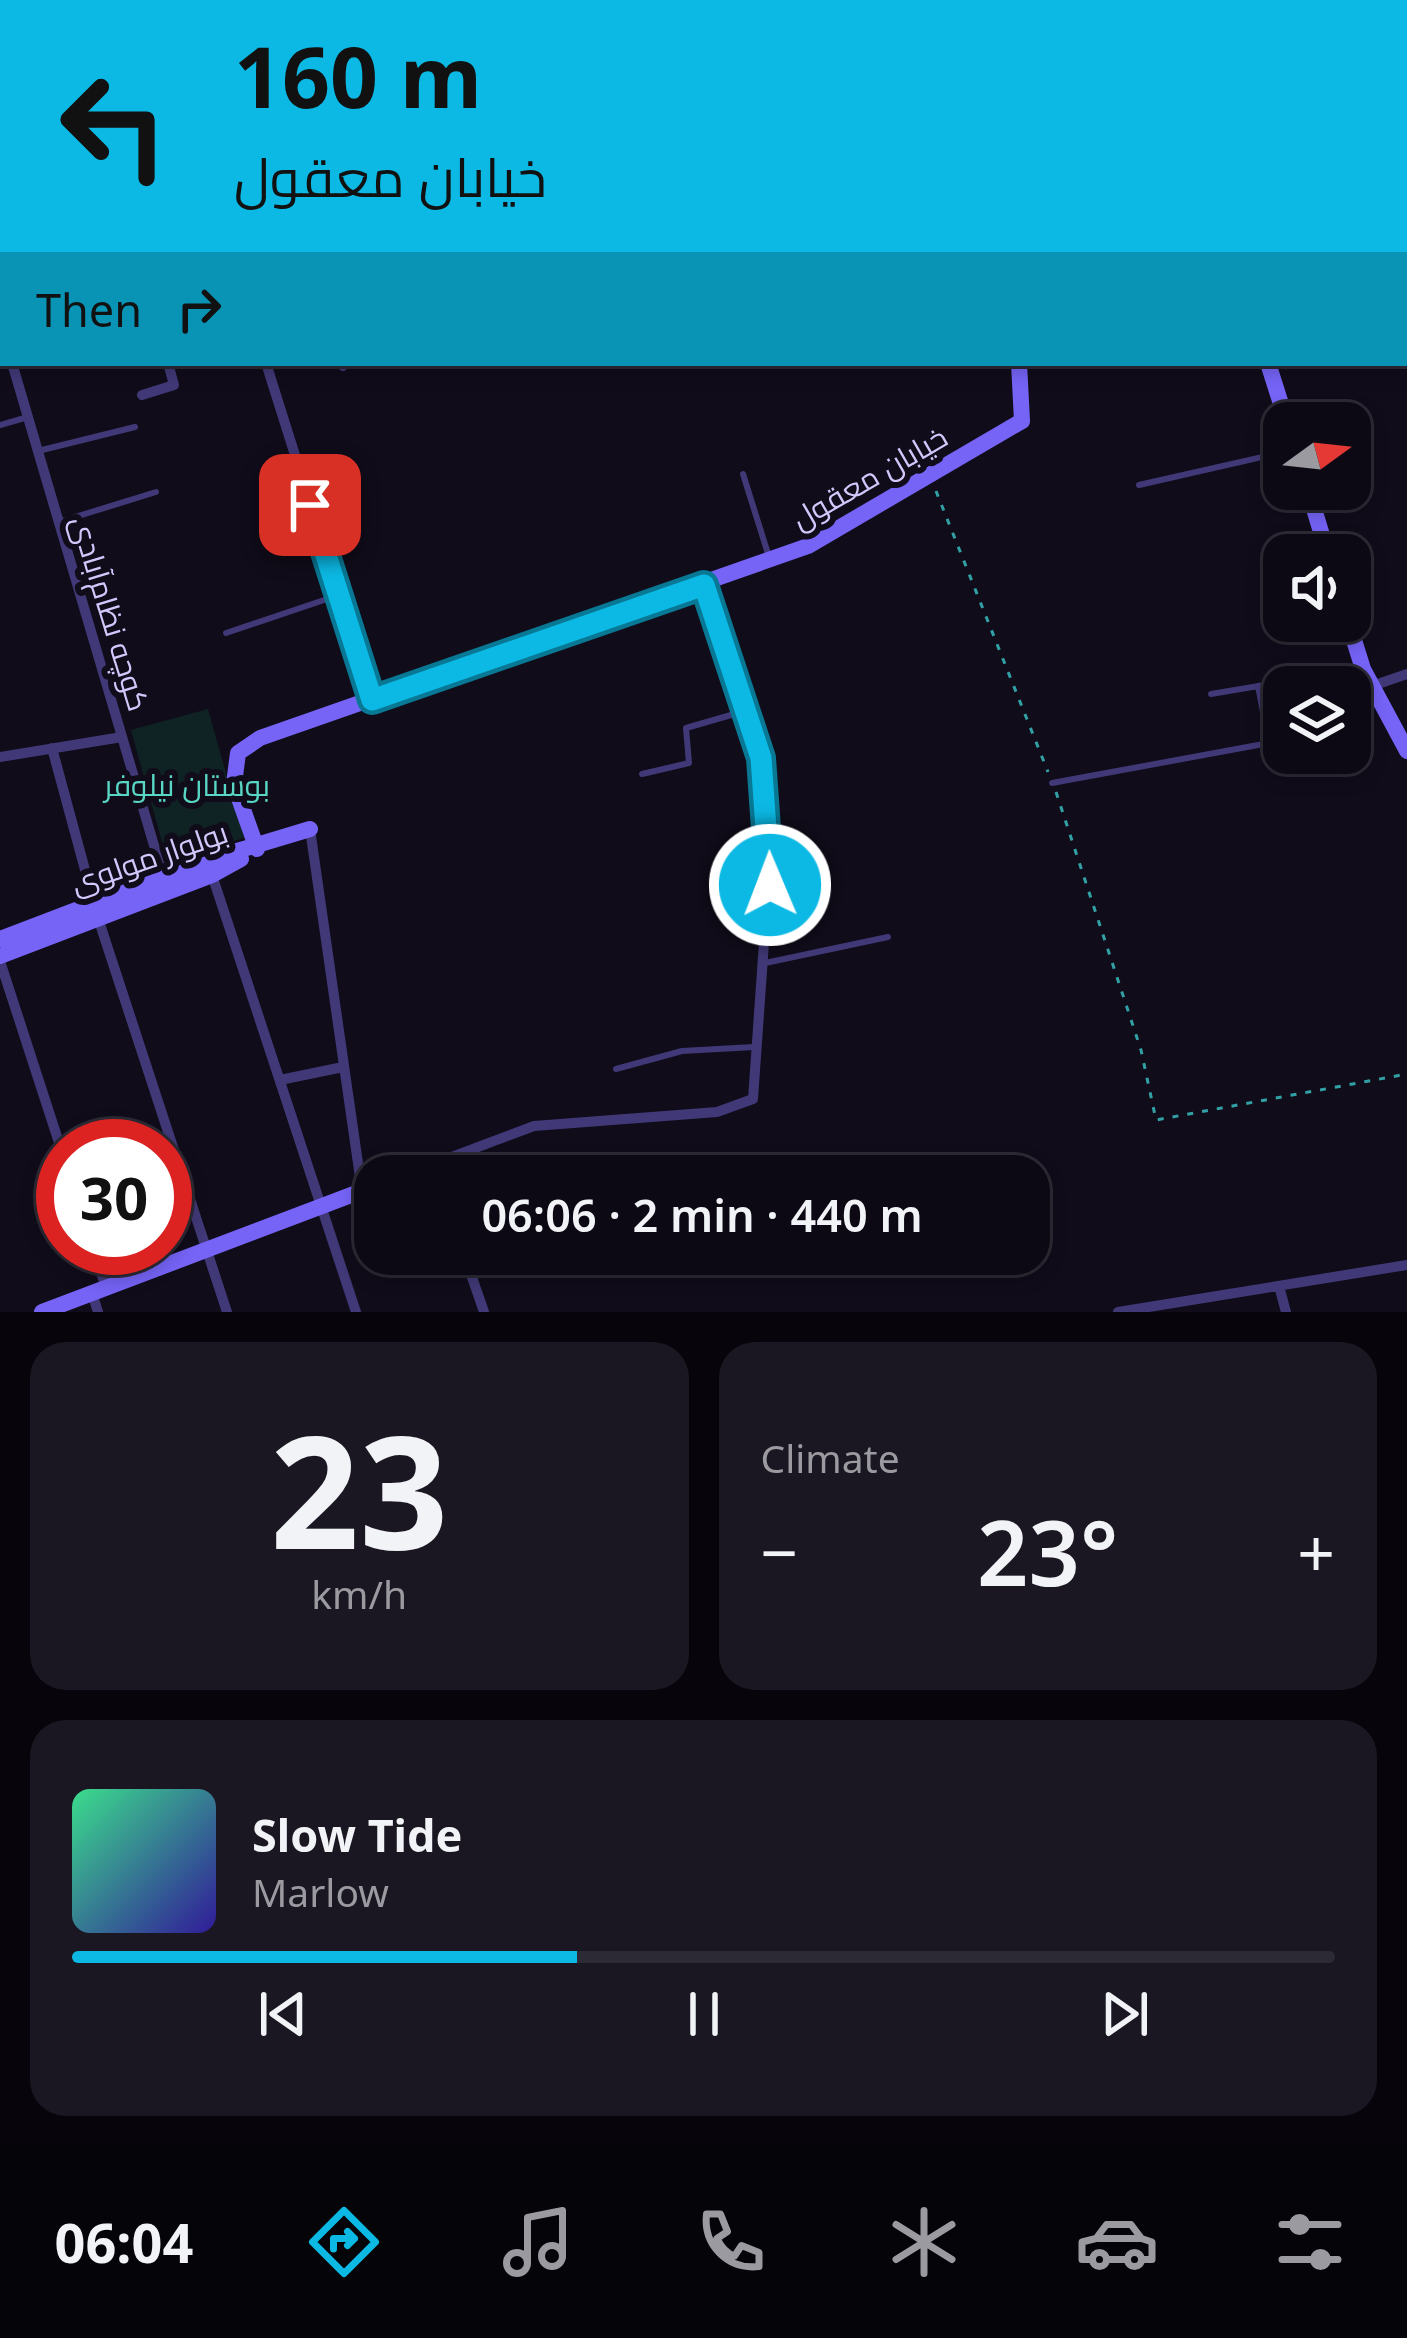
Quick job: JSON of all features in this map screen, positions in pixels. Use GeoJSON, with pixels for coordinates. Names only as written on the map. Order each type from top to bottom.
{"type":"FeatureCollection","features":[{"type":"Feature","properties":{"kind":"street","name":"کوچه نظام‌آبادی"},"geometry":{"type":"LineString","coordinates":[[12,366],[164,877]]}},
{"type":"Feature","properties":{"kind":"street"},"geometry":{"type":"LineString","coordinates":[[142,395],[174,386],[169,366]]}},
{"type":"Feature","properties":{"kind":"street","name":"خیابان معقول"},"geometry":{"type":"LineString","coordinates":[[257,849],[234,784],[238,753],[260,738],[808,546],[1022,421],[1019,366]]}},
{"type":"Feature","properties":{"kind":"street"},"geometry":{"type":"LineString","coordinates":[[1269,366],[1281,402]]}},
{"type":"Feature","properties":{"kind":"street"},"geometry":{"type":"LineString","coordinates":[[267,367],[372,700]]}},
{"type":"Feature","properties":{"kind":"street"},"geometry":{"type":"LineString","coordinates":[[469,1155],[534,1126],[717,1112],[753,1100],[771,843],[761,758],[704,585]]}},
{"type":"Feature","properties":{"kind":"street"},"geometry":{"type":"LineString","coordinates":[[1407,674],[1372,686],[1407,751]]}},
{"type":"Feature","properties":{"kind":"street"},"geometry":{"type":"LineString","coordinates":[[0,757],[122,737]]}},
{"type":"Feature","properties":{"kind":"street"},"geometry":{"type":"LineString","coordinates":[[52,748],[96,911],[227,1312]]}},
{"type":"Feature","properties":{"kind":"street"},"geometry":{"type":"LineString","coordinates":[[257,849],[310,829],[344,1067],[362,1155]]}},
{"type":"Feature","properties":{"kind":"street","name":"بولوار مولوی"},"geometry":{"type":"LineString","coordinates":[[0,939],[212,875],[257,849]]}},
{"type":"Feature","properties":{"kind":"street","name":"بولوار مولوی"},"geometry":{"type":"LineString","coordinates":[[0,958],[164,877],[257,849]]}},
{"type":"Feature","properties":{"kind":"street"},"geometry":{"type":"LineString","coordinates":[[212,875],[356,1312]]}},
{"type":"Feature","properties":{"kind":"street"},"geometry":{"type":"LineString","coordinates":[[0,958],[51,1119]]}},
{"type":"Feature","properties":{"kind":"street"},"geometry":{"type":"LineString","coordinates":[[280,1080],[344,1067]]}},
{"type":"Feature","properties":{"kind":"street"},"geometry":{"type":"LineString","coordinates":[[42,1312],[354,1194]]}},
{"type":"Feature","properties":{"kind":"street"},"geometry":{"type":"LineString","coordinates":[[1118,1312],[1160,1309],[1407,1265]]}},
{"type":"Feature","properties":{"kind":"street"},"geometry":{"type":"LineString","coordinates":[[97,1275],[98,1312]]}},
{"type":"Feature","properties":{"kind":"street"},"geometry":{"type":"LineString","coordinates":[[471,1275],[484,1312]]}},
{"type":"Feature","properties":{"kind":"street"},"geometry":{"type":"LineString","coordinates":[[1279,1286],[1286,1312]]}},
{"type":"Feature","properties":{"kind":"lane"},"geometry":{"type":"LineString","coordinates":[[0,425],[28,417]]}},
{"type":"Feature","properties":{"kind":"lane"},"geometry":{"type":"LineString","coordinates":[[38,451],[135,427]]}},
{"type":"Feature","properties":{"kind":"lane"},"geometry":{"type":"LineString","coordinates":[[1139,485],[1263,457]]}},
{"type":"Feature","properties":{"kind":"lane"},"geometry":{"type":"LineString","coordinates":[[743,474],[770,560]]}},
{"type":"Feature","properties":{"kind":"lane"},"geometry":{"type":"LineString","coordinates":[[58,522],[156,492]]}},
{"type":"Feature","properties":{"kind":"lane"},"geometry":{"type":"LineString","coordinates":[[226,633],[339,595]]}},
{"type":"Feature","properties":{"kind":"lane"},"geometry":{"type":"LineString","coordinates":[[1211,694],[1263,685]]}},
{"type":"Feature","properties":{"kind":"lane"},"geometry":{"type":"LineString","coordinates":[[1052,783],[1268,743],[1258,686]]}},
{"type":"Feature","properties":{"kind":"lane"},"geometry":{"type":"LineString","coordinates":[[642,773],[689,763],[686,728],[746,711]]}},
{"type":"Feature","properties":{"kind":"lane"},"geometry":{"type":"LineString","coordinates":[[765,963],[888,937]]}},
{"type":"Feature","properties":{"kind":"lane"},"geometry":{"type":"LineString","coordinates":[[616,1069],[682,1051],[758,1047]]}},
{"type":"Feature","properties":{"kind":"path"},"geometry":{"type":"LineString","coordinates":[[930,474],[1052,783],[1114,964],[1156,1120],[1407,1075]]}},
{"type":"Feature","properties":{"kind":"green space","name":"بوستان نیلوفر"},"geometry":{"type":"Polygon","coordinates":[[[208,709],[244,838],[167,860],[131,730],[208,709]]]}},
{"type":"Feature","properties":{"kind":"route"},"geometry":{"type":"LineString","coordinates":[[310,505],[372,700],[704,585],[761,758],[771,843],[770,885]]}}]}
